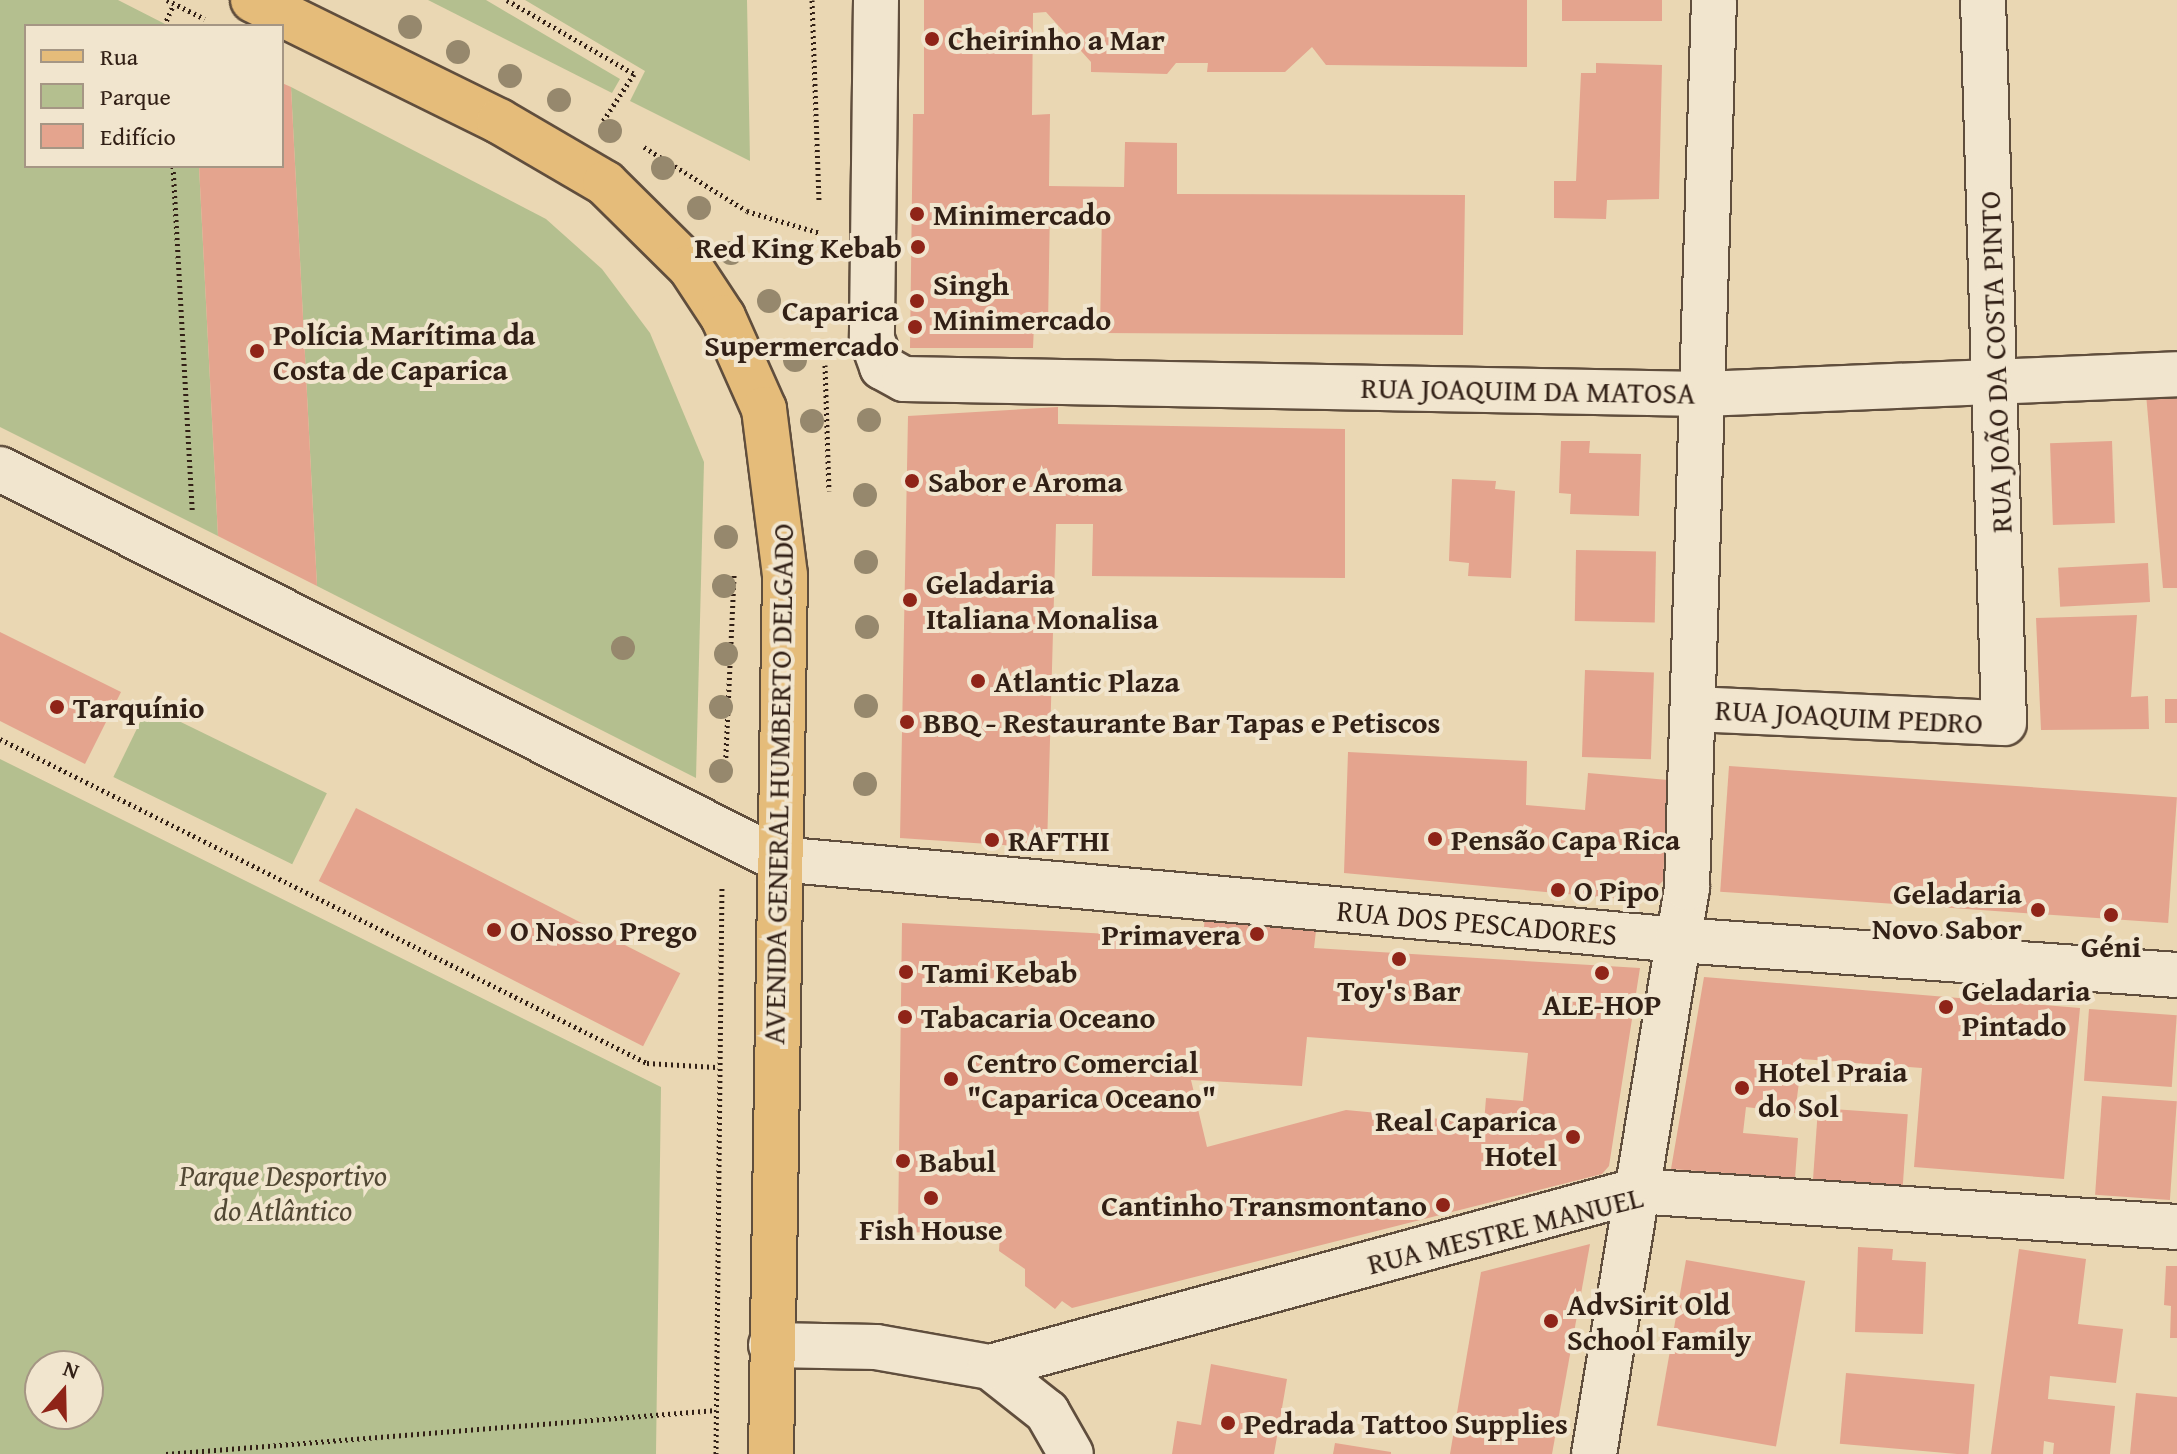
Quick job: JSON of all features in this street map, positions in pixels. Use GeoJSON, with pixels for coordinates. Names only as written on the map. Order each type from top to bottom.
{"type":"FeatureCollection","features":[{"type":"Feature","properties":{"kind":"main road","name":"AVENIDA GENERAL HUMBERTO DELGADO"},"geometry":{"type":"LineString","coordinates":[[253,0],[499,121],[605,183],[651,222],[723,317],[764,409],[777,475],[785,575],[778,859],[771,1454]]}},
{"type":"Feature","properties":{"kind":"street","name":"RUA JOAQUIM DA MATOSA"},"geometry":{"type":"LineString","coordinates":[[876,0],[872,339],[882,367],[904,379],[1703,394],[2177,374]]}},
{"type":"Feature","properties":{"kind":"street"},"geometry":{"type":"LineString","coordinates":[[1594,1454],[1678,940],[1693,709],[1714,0]]}},
{"type":"Feature","properties":{"kind":"street","name":"RUA JOÃO DA COSTA PINTO"},"geometry":{"type":"LineString","coordinates":[[1983,0],[2004,723]]}},
{"type":"Feature","properties":{"kind":"street"},"geometry":{"type":"LineString","coordinates":[[0,469],[778,859]]}},
{"type":"Feature","properties":{"kind":"street","name":"RUA JOAQUIM PEDRO"},"geometry":{"type":"LineString","coordinates":[[1693,709],[2004,723]]}},
{"type":"Feature","properties":{"kind":"street","name":"RUA DOS PESCADORES"},"geometry":{"type":"LineString","coordinates":[[778,859],[1678,940],[2177,975]]}},
{"type":"Feature","properties":{"kind":"street","name":"RUA MESTRE MANUEL"},"geometry":{"type":"LineString","coordinates":[[990,1367],[1635,1191],[2177,1227]]}},
{"type":"Feature","properties":{"kind":"street"},"geometry":{"type":"LineString","coordinates":[[771,1345],[876,1347],[990,1367],[1047,1412],[1071,1454]]}},
{"type":"Feature","properties":{"kind":"path"},"geometry":{"type":"LineString","coordinates":[[167,0],[215,24]]}},
{"type":"Feature","properties":{"kind":"path"},"geometry":{"type":"LineString","coordinates":[[507,0],[634,74],[606,123]]}},
{"type":"Feature","properties":{"kind":"path"},"geometry":{"type":"LineString","coordinates":[[165,24],[174,4]]}},
{"type":"Feature","properties":{"kind":"path"},"geometry":{"type":"LineString","coordinates":[[592,115],[619,131]]}},
{"type":"Feature","properties":{"kind":"path"},"geometry":{"type":"LineString","coordinates":[[632,139],[747,211],[820,233]]}},
{"type":"Feature","properties":{"kind":"path"},"geometry":{"type":"LineString","coordinates":[[173,168],[193,496],[181,559]]}},
{"type":"Feature","properties":{"kind":"path"},"geometry":{"type":"LineString","coordinates":[[0,739],[647,1063],[716,1067]]}},
{"type":"Feature","properties":{"kind":"path"},"geometry":{"type":"LineString","coordinates":[[166,1454],[716,1410]]}},
{"type":"Feature","properties":{"kind":"green space"},"geometry":{"type":"Polygon","coordinates":[[[0,0],[118,0],[165,24],[24,24],[24,168],[199,168],[218,536],[0,427],[0,0]]]}},
{"type":"Feature","properties":{"kind":"green space"},"geometry":{"type":"Polygon","coordinates":[[[428,0],[486,0],[620,79],[612,93],[428,0]]]}},
{"type":"Feature","properties":{"kind":"green space"},"geometry":{"type":"Polygon","coordinates":[[[525,0],[747,0],[750,161],[630,101],[645,71],[525,0]]]}},
{"type":"Feature","properties":{"kind":"green space"},"geometry":{"type":"Polygon","coordinates":[[[291,87],[546,219],[602,269],[650,333],[704,462],[696,778],[317,586],[291,87]]]}},
{"type":"Feature","properties":{"kind":"green space"},"geometry":{"type":"Polygon","coordinates":[[[148,706],[327,793],[292,864],[113,777],[148,706]]]}},
{"type":"Feature","properties":{"kind":"green space","name":"Parque Desportivo do Atlântico"},"geometry":{"type":"Polygon","coordinates":[[[0,759],[661,1087],[656,1454],[0,1454],[0,759]]]}},
{"type":"Feature","properties":{"kind":"building"},"geometry":{"type":"Polygon","coordinates":[[[924,0],[1527,0],[1527,67],[1326,65],[1312,47],[1285,72],[1207,72],[1208,63],[1176,63],[1167,74],[1091,72],[1091,62],[1046,12],[1033,13],[1032,115],[1050,114],[1049,186],[1124,187],[1125,142],[1177,143],[1177,194],[1465,195],[1463,335],[1100,333],[1102,209],[1050,208],[1048,326],[1034,325],[1033,348],[910,348],[913,114],[924,114],[924,0]]]}},
{"type":"Feature","properties":{"kind":"building"},"geometry":{"type":"Polygon","coordinates":[[[1562,0],[1662,0],[1662,21],[1562,21],[1562,0]]]}},
{"type":"Feature","properties":{"kind":"building"},"geometry":{"type":"Polygon","coordinates":[[[1596,63],[1662,65],[1659,199],[1607,200],[1606,219],[1554,218],[1554,181],[1576,181],[1581,73],[1596,73],[1596,63]]]}},
{"type":"Feature","properties":{"kind":"building","name":"Polícia Marítima da Costa de Caparica"},"geometry":{"type":"Polygon","coordinates":[[[284,84],[291,87],[317,586],[218,536],[199,168],[284,168],[284,84]]]}},
{"type":"Feature","properties":{"kind":"building"},"geometry":{"type":"Polygon","coordinates":[[[2177,393],[2177,588],[2163,588],[2146,394],[2177,393]]]}},
{"type":"Feature","properties":{"kind":"building","name":"Atlantic Plaza"},"geometry":{"type":"Polygon","coordinates":[[[1058,407],[1058,424],[1345,429],[1345,578],[1092,576],[1093,524],[1056,524],[1047,848],[900,838],[908,416],[1058,407]]]}},
{"type":"Feature","properties":{"kind":"building"},"geometry":{"type":"Polygon","coordinates":[[[1561,441],[1590,441],[1589,453],[1641,454],[1639,516],[1570,514],[1571,494],[1559,493],[1561,441]]]}},
{"type":"Feature","properties":{"kind":"building"},"geometry":{"type":"Polygon","coordinates":[[[2112,441],[2115,523],[2053,525],[2050,443],[2112,441]]]}},
{"type":"Feature","properties":{"kind":"building"},"geometry":{"type":"Polygon","coordinates":[[[1452,479],[1496,481],[1495,489],[1515,491],[1511,578],[1468,576],[1469,563],[1449,561],[1452,479]]]}},
{"type":"Feature","properties":{"kind":"building"},"geometry":{"type":"Polygon","coordinates":[[[1576,550],[1656,551],[1655,622],[1575,621],[1576,550]]]}},
{"type":"Feature","properties":{"kind":"building"},"geometry":{"type":"Polygon","coordinates":[[[2148,563],[2150,602],[2060,607],[2058,568],[2148,563]]]}},
{"type":"Feature","properties":{"kind":"building"},"geometry":{"type":"Polygon","coordinates":[[[2137,615],[2131,697],[2148,696],[2149,729],[2041,730],[2036,618],[2137,615]]]}},
{"type":"Feature","properties":{"kind":"building","name":"Tarquínio"},"geometry":{"type":"Polygon","coordinates":[[[0,632],[121,692],[85,764],[0,721],[0,632]]]}},
{"type":"Feature","properties":{"kind":"building"},"geometry":{"type":"Polygon","coordinates":[[[1585,670],[1654,672],[1651,759],[1582,757],[1585,670]]]}},
{"type":"Feature","properties":{"kind":"building"},"geometry":{"type":"Polygon","coordinates":[[[2165,699],[2177,699],[2177,723],[2165,723],[2165,699]]]}},
{"type":"Feature","properties":{"kind":"building"},"geometry":{"type":"Polygon","coordinates":[[[1348,752],[1527,761],[1526,805],[1585,810],[1588,773],[1668,780],[1663,881],[1642,901],[1344,873],[1348,752]]]}},
{"type":"Feature","properties":{"kind":"building"},"geometry":{"type":"Polygon","coordinates":[[[1729,766],[2177,797],[2168,923],[1720,892],[1729,766]]]}},
{"type":"Feature","properties":{"kind":"building"},"geometry":{"type":"Polygon","coordinates":[[[356,808],[680,973],[643,1046],[319,881],[356,808]]]}},
{"type":"Feature","properties":{"kind":"building"},"geometry":{"type":"Polygon","coordinates":[[[1205,915],[1317,922],[1314,948],[1640,968],[1609,1166],[1602,1174],[1072,1308],[1062,1301],[1055,1309],[1025,1286],[1025,1269],[999,1251],[1000,1234],[898,1232],[902,923],[1203,939],[1205,915]],[[1307,1037],[1302,1086],[1191,1080],[1207,1147],[1346,1110],[1484,1123],[1486,1098],[1523,1101],[1528,1053],[1307,1037]]]}},
{"type":"Feature","properties":{"kind":"building"},"geometry":{"type":"Polygon","coordinates":[[[1704,977],[2080,1008],[2064,1179],[1914,1167],[1922,1068],[1802,1059],[1795,1113],[1746,1107],[1743,1133],[1798,1138],[1795,1178],[1671,1169],[1704,977]]]}},
{"type":"Feature","properties":{"kind":"building"},"geometry":{"type":"Polygon","coordinates":[[[2089,1009],[2177,1015],[2172,1087],[2084,1081],[2089,1009]]]}},
{"type":"Feature","properties":{"kind":"building"},"geometry":{"type":"Polygon","coordinates":[[[2102,1096],[2177,1101],[2170,1200],[2095,1195],[2102,1096]]]}},
{"type":"Feature","properties":{"kind":"building"},"geometry":{"type":"Polygon","coordinates":[[[1818,1108],[1908,1114],[1902,1192],[1813,1186],[1818,1108]]]}},
{"type":"Feature","properties":{"kind":"building"},"geometry":{"type":"Polygon","coordinates":[[[1590,1244],[1552,1454],[1450,1454],[1481,1272],[1590,1244]]]}},
{"type":"Feature","properties":{"kind":"building"},"geometry":{"type":"Polygon","coordinates":[[[1858,1247],[1893,1249],[1892,1260],[1926,1262],[1923,1334],[1855,1332],[1858,1247]]]}},
{"type":"Feature","properties":{"kind":"building"},"geometry":{"type":"Polygon","coordinates":[[[2019,1249],[2086,1259],[2078,1324],[2123,1329],[2116,1383],[2050,1376],[2048,1399],[2115,1406],[2110,1454],[2053,1454],[2054,1443],[2044,1441],[2043,1454],[1991,1454],[2019,1249]]]}},
{"type":"Feature","properties":{"kind":"building"},"geometry":{"type":"Polygon","coordinates":[[[1686,1260],[1805,1281],[1776,1446],[1657,1425],[1686,1260]]]}},
{"type":"Feature","properties":{"kind":"building"},"geometry":{"type":"Polygon","coordinates":[[[2166,1266],[2177,1266],[2177,1338],[2170,1338],[2171,1306],[2164,1305],[2166,1266]]]}},
{"type":"Feature","properties":{"kind":"building"},"geometry":{"type":"Polygon","coordinates":[[[1211,1364],[1287,1379],[1274,1454],[1172,1454],[1177,1421],[1201,1425],[1211,1364]]]}},
{"type":"Feature","properties":{"kind":"building"},"geometry":{"type":"Polygon","coordinates":[[[1846,1373],[1975,1384],[1968,1454],[1840,1444],[1846,1373]]]}},
{"type":"Feature","properties":{"kind":"building"},"geometry":{"type":"Polygon","coordinates":[[[2136,1393],[2177,1397],[2177,1454],[2130,1454],[2136,1393]]]}},
{"type":"Feature","properties":{"kind":"building"},"geometry":{"type":"Polygon","coordinates":[[[1335,1443],[1391,1452],[1391,1454],[1333,1454],[1335,1443]]]}},
{"type":"Feature","properties":{"kind":"place","name":"Cheirinho a Mar"},"geometry":{"type":"Point","coordinates":[932,39]}},
{"type":"Feature","properties":{"kind":"place","name":"Minimercado"},"geometry":{"type":"Point","coordinates":[917,214]}},
{"type":"Feature","properties":{"kind":"place","name":"Red King Kebab"},"geometry":{"type":"Point","coordinates":[918,247]}},
{"type":"Feature","properties":{"kind":"place","name":"Singh Minimercado"},"geometry":{"type":"Point","coordinates":[917,301]}},
{"type":"Feature","properties":{"kind":"place","name":"Caparica Supermercado"},"geometry":{"type":"Point","coordinates":[915,327]}},
{"type":"Feature","properties":{"kind":"place","name":"Polícia Marítima da Costa de Caparica"},"geometry":{"type":"Point","coordinates":[257,351]}},
{"type":"Feature","properties":{"kind":"place","name":"Sabor e Aroma"},"geometry":{"type":"Point","coordinates":[912,481]}},
{"type":"Feature","properties":{"kind":"place","name":"Geladaria Italiana Monalisa"},"geometry":{"type":"Point","coordinates":[910,600]}},
{"type":"Feature","properties":{"kind":"place","name":"Atlantic Plaza"},"geometry":{"type":"Point","coordinates":[978,681]}},
{"type":"Feature","properties":{"kind":"place","name":"Tarquínio"},"geometry":{"type":"Point","coordinates":[57,707]}},
{"type":"Feature","properties":{"kind":"place","name":"BBQ - Restaurante Bar Tapas e Petiscos"},"geometry":{"type":"Point","coordinates":[907,722]}},
{"type":"Feature","properties":{"kind":"place","name":"Pensão Capa Rica"},"geometry":{"type":"Point","coordinates":[1435,839]}},
{"type":"Feature","properties":{"kind":"place","name":"RAFTHI"},"geometry":{"type":"Point","coordinates":[992,840]}},
{"type":"Feature","properties":{"kind":"place","name":"O Pipo"},"geometry":{"type":"Point","coordinates":[1558,890]}},
{"type":"Feature","properties":{"kind":"place","name":"Geladaria Novo Sabor"},"geometry":{"type":"Point","coordinates":[2038,910]}},
{"type":"Feature","properties":{"kind":"place","name":"Géni"},"geometry":{"type":"Point","coordinates":[2111,915]}},
{"type":"Feature","properties":{"kind":"place","name":"O Nosso Prego"},"geometry":{"type":"Point","coordinates":[494,930]}},
{"type":"Feature","properties":{"kind":"place","name":"Primavera"},"geometry":{"type":"Point","coordinates":[1257,934]}},
{"type":"Feature","properties":{"kind":"place","name":"Toy's Bar"},"geometry":{"type":"Point","coordinates":[1399,959]}},
{"type":"Feature","properties":{"kind":"place","name":"Tami Kebab"},"geometry":{"type":"Point","coordinates":[906,972]}},
{"type":"Feature","properties":{"kind":"place","name":"ALE-HOP"},"geometry":{"type":"Point","coordinates":[1602,973]}},
{"type":"Feature","properties":{"kind":"place","name":"Geladaria Pintado"},"geometry":{"type":"Point","coordinates":[1946,1007]}},
{"type":"Feature","properties":{"kind":"place","name":"Tabacaria Oceano"},"geometry":{"type":"Point","coordinates":[905,1017]}},
{"type":"Feature","properties":{"kind":"place","name":"Centro Comercial \"Caparica Oceano\""},"geometry":{"type":"Point","coordinates":[951,1079]}},
{"type":"Feature","properties":{"kind":"place","name":"Hotel Praia do Sol"},"geometry":{"type":"Point","coordinates":[1742,1088]}},
{"type":"Feature","properties":{"kind":"place","name":"Real Caparica Hotel"},"geometry":{"type":"Point","coordinates":[1573,1137]}},
{"type":"Feature","properties":{"kind":"place","name":"Babul"},"geometry":{"type":"Point","coordinates":[903,1161]}},
{"type":"Feature","properties":{"kind":"place","name":"Fish House"},"geometry":{"type":"Point","coordinates":[931,1198]}},
{"type":"Feature","properties":{"kind":"place","name":"Cantinho Transmontano"},"geometry":{"type":"Point","coordinates":[1443,1205]}},
{"type":"Feature","properties":{"kind":"place","name":"AdvSirit Old School Family"},"geometry":{"type":"Point","coordinates":[1551,1321]}},
{"type":"Feature","properties":{"kind":"place","name":"Pedrada Tattoo Supplies"},"geometry":{"type":"Point","coordinates":[1228,1423]}}]}
